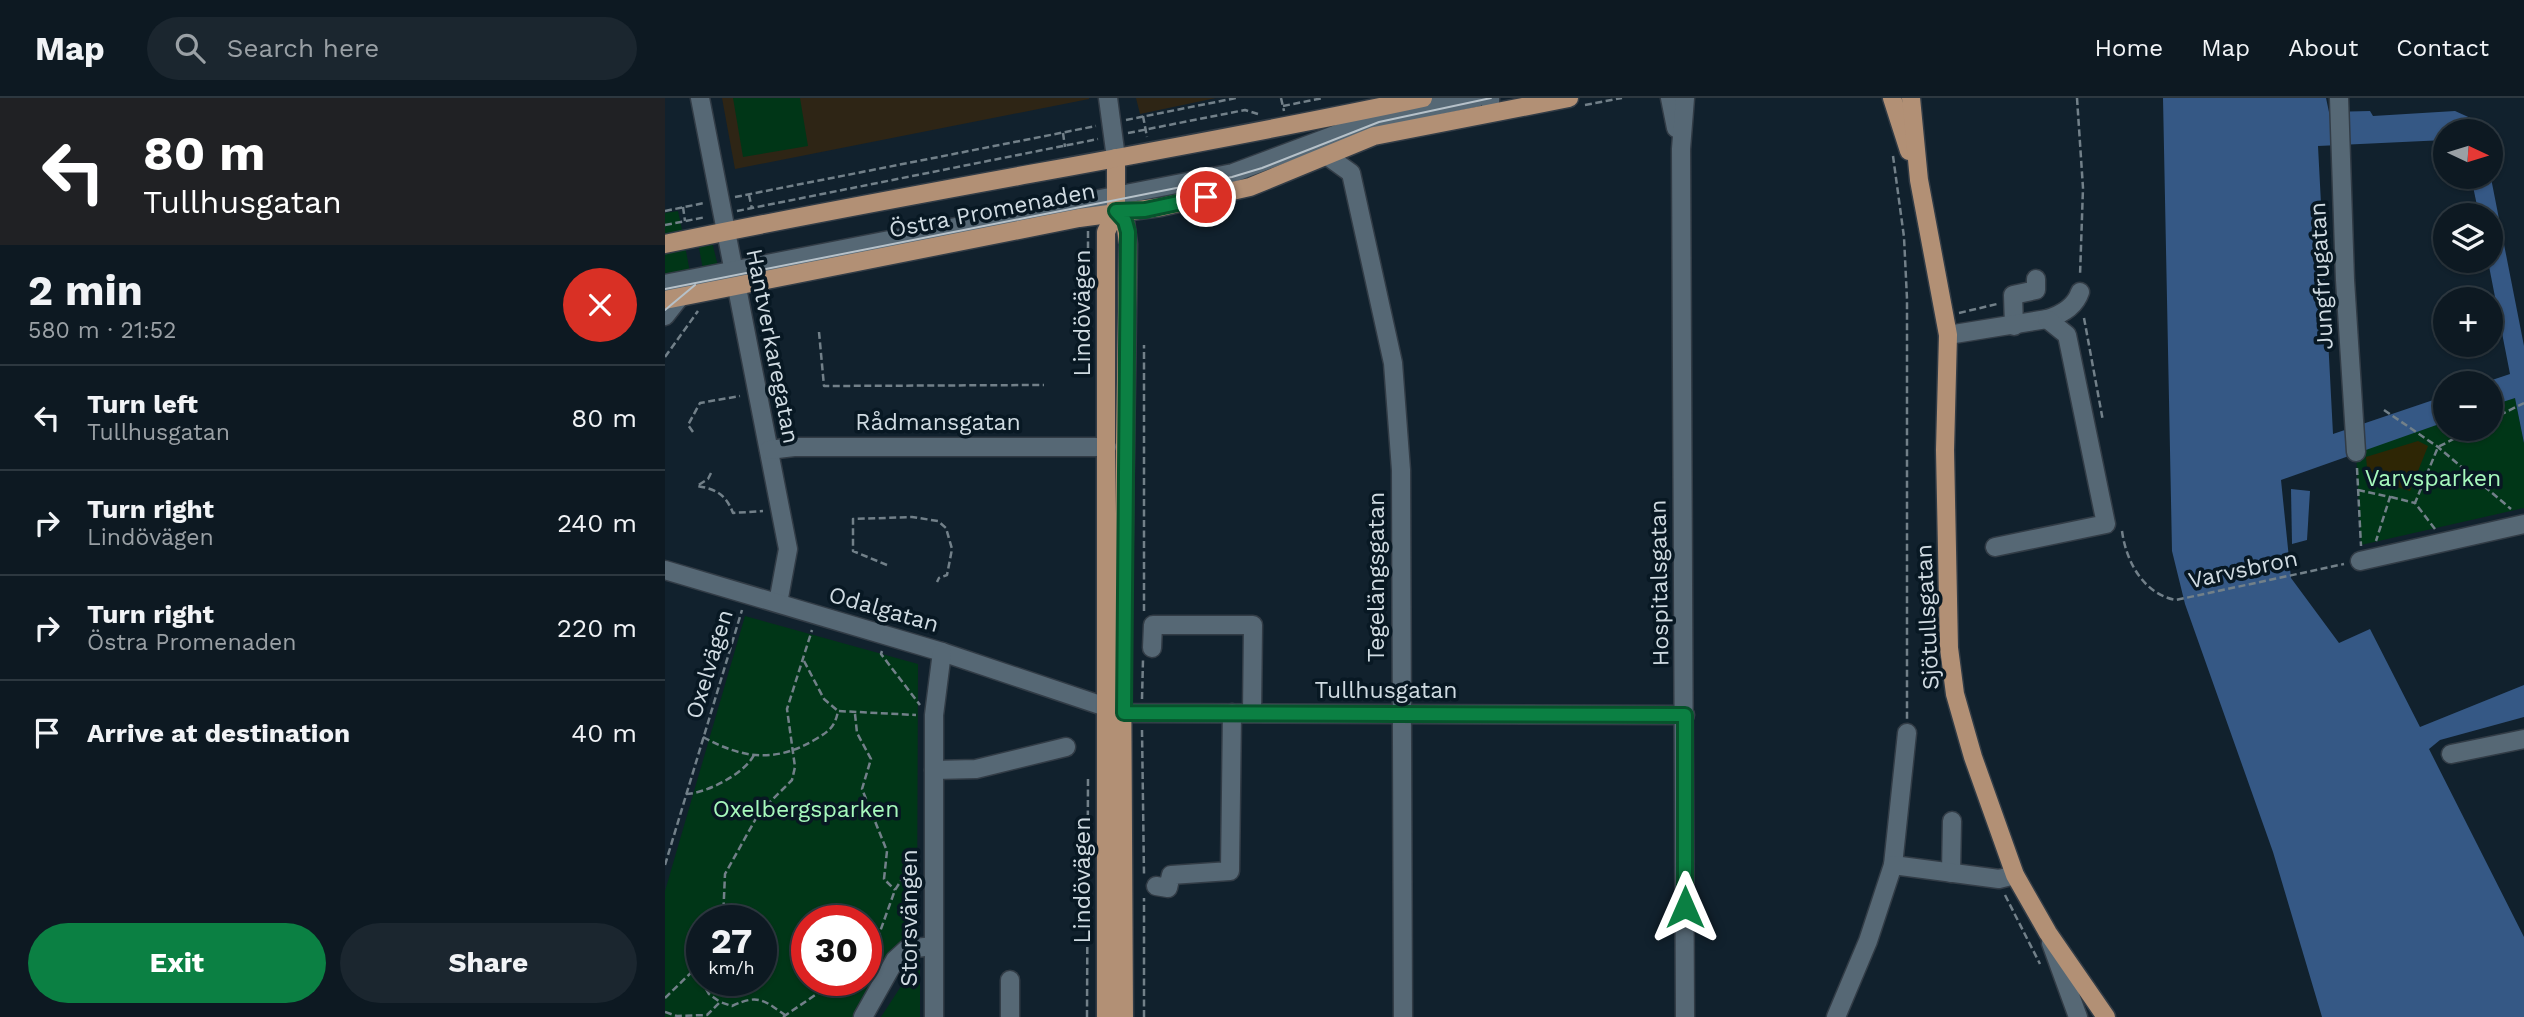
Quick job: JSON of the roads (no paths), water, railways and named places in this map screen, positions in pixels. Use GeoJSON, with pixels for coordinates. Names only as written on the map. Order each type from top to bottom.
{"type":"FeatureCollection","features":[{"type":"Feature","properties":{"kind":"main road","name":"Östra Promenaden"},"geometry":{"type":"LineString","coordinates":[[665,244],[724,222],[1117,158],[1423,98]]}},
{"type":"Feature","properties":{"kind":"main road","name":"Sjötullsgatan"},"geometry":{"type":"LineString","coordinates":[[1892,98],[1919,180]]}},
{"type":"Feature","properties":{"kind":"main road","name":"Sjötullsgatan"},"geometry":{"type":"LineString","coordinates":[[1911,98],[1919,180],[1948,334],[1945,450],[1951,674],[2007,877],[2106,1017]]}},
{"type":"Feature","properties":{"kind":"main road","name":"Östra Promenaden"},"geometry":{"type":"LineString","coordinates":[[673,299],[735,278],[1116,204],[1153,209],[1250,187],[1374,136],[1564,101]]}},
{"type":"Feature","properties":{"kind":"main road"},"geometry":{"type":"LineString","coordinates":[[1116,204],[1117,158]]}},
{"type":"Feature","properties":{"kind":"main road","name":"Lindövägen"},"geometry":{"type":"LineString","coordinates":[[1106,1017],[1106,232],[1116,204]]}},
{"type":"Feature","properties":{"kind":"main road","name":"Lindövägen"},"geometry":{"type":"LineString","coordinates":[[1116,204],[1128,232],[1124,1017]]}},
{"type":"Feature","properties":{"kind":"street","name":"Hantverkaregatan"},"geometry":{"type":"LineString","coordinates":[[700,98],[788,549],[778,603]]}},
{"type":"Feature","properties":{"kind":"street"},"geometry":{"type":"LineString","coordinates":[[1108,98],[1117,158]]}},
{"type":"Feature","properties":{"kind":"street","name":"Hospitalsgatan"},"geometry":{"type":"LineString","coordinates":[[1670,98],[1681,149]]}},
{"type":"Feature","properties":{"kind":"street","name":"Hospitalsgatan"},"geometry":{"type":"LineString","coordinates":[[1685,98],[1681,149],[1685,1017]]}},
{"type":"Feature","properties":{"kind":"street"},"geometry":{"type":"LineString","coordinates":[[1457,119],[1486,99],[1507,110]]}},
{"type":"Feature","properties":{"kind":"street","name":"Östra Promenaden"},"geometry":{"type":"LineString","coordinates":[[1116,204],[1233,173],[1380,118],[1486,99]]}},
{"type":"Feature","properties":{"kind":"street","name":"Jungfrugatan"},"geometry":{"type":"LineString","coordinates":[[2339,105],[2356,452]]}},
{"type":"Feature","properties":{"kind":"street","name":"Tegelängsgatan"},"geometry":{"type":"LineString","coordinates":[[1326,155],[1351,173],[1393,363],[1401,470],[1403,1017]]}},
{"type":"Feature","properties":{"kind":"street","name":"Östra Promenaden"},"geometry":{"type":"LineString","coordinates":[[665,285],[735,278]]}},
{"type":"Feature","properties":{"kind":"street"},"geometry":{"type":"LineString","coordinates":[[2014,326],[2013,295],[2036,290],[2036,279]]}},
{"type":"Feature","properties":{"kind":"street"},"geometry":{"type":"LineString","coordinates":[[1948,334],[2046,319],[2061,314],[2078,298],[2080,292]]}},
{"type":"Feature","properties":{"kind":"street"},"geometry":{"type":"LineString","coordinates":[[665,316],[673,299]]}},
{"type":"Feature","properties":{"kind":"street"},"geometry":{"type":"LineString","coordinates":[[1995,547],[2106,524],[2067,335],[2046,319]]}},
{"type":"Feature","properties":{"kind":"street","name":"Rådmansgatan"},"geometry":{"type":"LineString","coordinates":[[769,450],[794,447],[1107,447]]}},
{"type":"Feature","properties":{"kind":"street"},"geometry":{"type":"LineString","coordinates":[[2360,561],[2445,542],[2519,518]]}},
{"type":"Feature","properties":{"kind":"street","name":"Odalgatan"},"geometry":{"type":"LineString","coordinates":[[665,570],[942,652],[1089,699]]}},
{"type":"Feature","properties":{"kind":"street"},"geometry":{"type":"LineString","coordinates":[[1152,648],[1153,625],[1253,625],[1252,713]]}},
{"type":"Feature","properties":{"kind":"street","name":"Storsvängen"},"geometry":{"type":"LineString","coordinates":[[934,1017],[934,703],[942,652]]}},
{"type":"Feature","properties":{"kind":"street","name":"Tullhusgatan"},"geometry":{"type":"LineString","coordinates":[[1089,699],[1124,713],[1685,715]]}},
{"type":"Feature","properties":{"kind":"street"},"geometry":{"type":"LineString","coordinates":[[1156,886],[1168,888],[1171,875],[1230,871],[1232,713]]}},
{"type":"Feature","properties":{"kind":"street"},"geometry":{"type":"LineString","coordinates":[[1836,1017],[1868,941],[1893,865],[1907,733]]}},
{"type":"Feature","properties":{"kind":"street"},"geometry":{"type":"LineString","coordinates":[[2451,754],[2524,739]]}},
{"type":"Feature","properties":{"kind":"street"},"geometry":{"type":"LineString","coordinates":[[934,770],[976,769],[1066,747]]}},
{"type":"Feature","properties":{"kind":"street"},"geometry":{"type":"LineString","coordinates":[[1951,873],[1952,821]]}},
{"type":"Feature","properties":{"kind":"street"},"geometry":{"type":"LineString","coordinates":[[1893,865],[2007,877]]}},
{"type":"Feature","properties":{"kind":"street"},"geometry":{"type":"LineString","coordinates":[[2047,933],[2078,1017]]}},
{"type":"Feature","properties":{"kind":"street"},"geometry":{"type":"LineString","coordinates":[[863,1017],[895,960],[907,949],[933,946]]}},
{"type":"Feature","properties":{"kind":"street"},"geometry":{"type":"LineString","coordinates":[[1010,979],[1010,1017]]}},
{"type":"Feature","properties":{"kind":"water"},"geometry":{"type":"Polygon","coordinates":[[[2163,98],[2326,98],[2329,112],[2370,111],[2373,116],[2455,111],[2473,119],[2433,119],[2433,141],[2318,146],[2333,434],[2433,400],[2433,426],[2281,480],[2291,578],[2339,643],[2370,629],[2420,727],[2524,685],[2524,717],[2440,740],[2429,749],[2524,937],[2524,1017],[2322,1017],[2273,852],[2185,604],[2172,551],[2163,98]]]}},
{"type":"Feature","properties":{"kind":"water"},"geometry":{"type":"Polygon","coordinates":[[[2474,189],[2493,189],[2496,203],[2476,203],[2474,189]]]}},
{"type":"Feature","properties":{"kind":"water"},"geometry":{"type":"Polygon","coordinates":[[[2503,239],[2524,346],[2524,443],[2515,398],[2503,402],[2503,376],[2510,374],[2503,338],[2503,287],[2493,287],[2490,273],[2503,273],[2503,239]]]}},
{"type":"Feature","properties":{"kind":"water"},"geometry":{"type":"Polygon","coordinates":[[[2291,489],[2310,491],[2307,540],[2292,544],[2291,489]]]}},
{"type":"Feature","properties":{"kind":"tram line"},"geometry":{"type":"LineString","coordinates":[[665,289],[1232,177],[1379,122],[1491,98]]}},
{"type":"Feature","properties":{"kind":"tram line"},"geometry":{"type":"LineString","coordinates":[[665,310],[695,285]]}},
{"type":"Feature","properties":{"kind":"park label","name":"Varvsparken"},"geometry":{"type":"Point","coordinates":[2433,478]}},
{"type":"Feature","properties":{"kind":"park label","name":"Oxelbergsparken"},"geometry":{"type":"Point","coordinates":[806,809]}}]}
